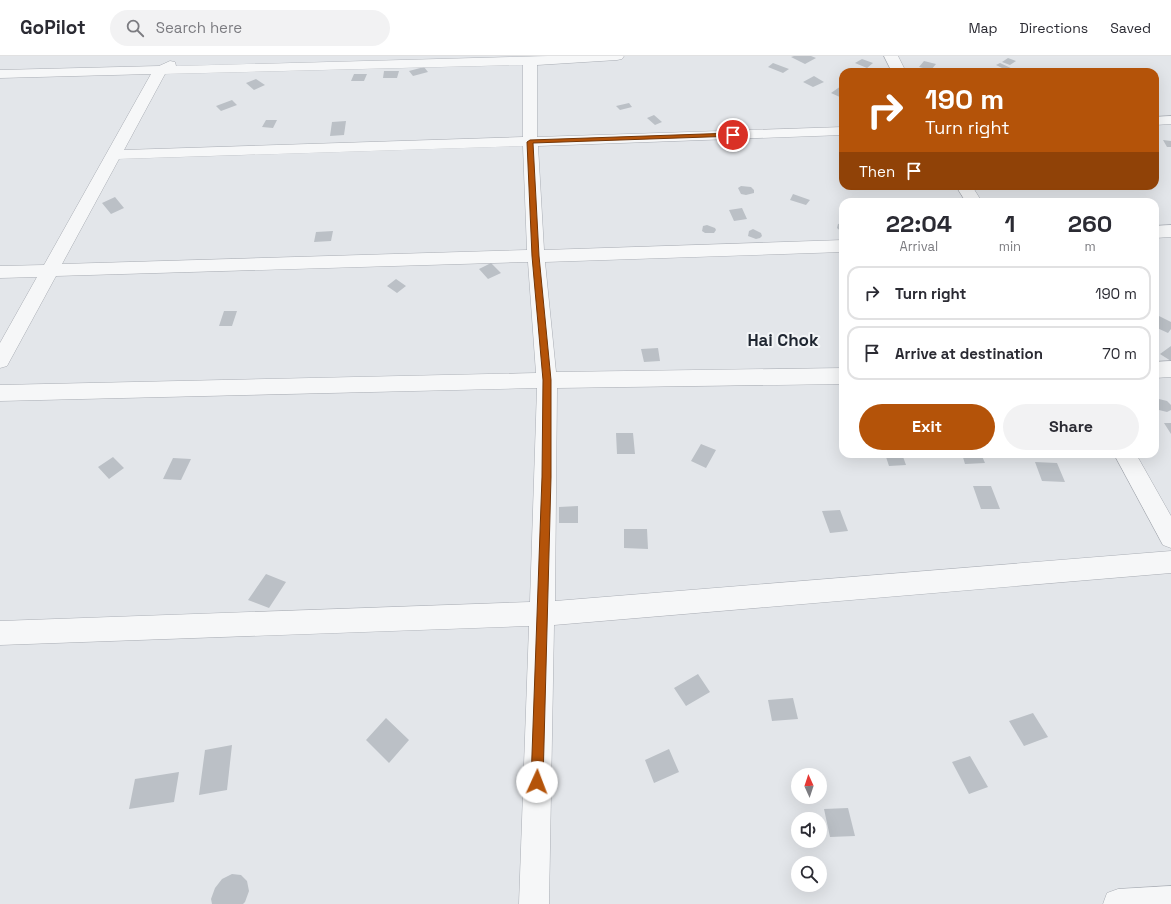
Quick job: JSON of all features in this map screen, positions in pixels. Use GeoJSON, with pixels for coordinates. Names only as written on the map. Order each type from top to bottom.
{"type":"FeatureCollection","features":[{"type":"Feature","properties":{"kind":"street"},"geometry":{"type":"LineString","coordinates":[[0,361],[160,71],[185,56]]}},
{"type":"Feature","properties":{"kind":"street"},"geometry":{"type":"LineString","coordinates":[[0,74],[530,61],[618,56]]}},
{"type":"Feature","properties":{"kind":"street"},"geometry":{"type":"LineString","coordinates":[[891,56],[897,68]]}},
{"type":"Feature","properties":{"kind":"street"},"geometry":{"type":"LineString","coordinates":[[530,61],[530,142],[536,256],[547,380],[546,477],[534,904]]}},
{"type":"Feature","properties":{"kind":"street"},"geometry":{"type":"LineString","coordinates":[[1159,121],[1171,120]]}},
{"type":"Feature","properties":{"kind":"street"},"geometry":{"type":"LineString","coordinates":[[115,155],[839,131]]}},
{"type":"Feature","properties":{"kind":"street"},"geometry":{"type":"LineString","coordinates":[[1159,232],[1171,231]]}},
{"type":"Feature","properties":{"kind":"street"},"geometry":{"type":"LineString","coordinates":[[0,272],[839,246]]}},
{"type":"Feature","properties":{"kind":"street"},"geometry":{"type":"LineString","coordinates":[[1159,370],[1171,369]]}},
{"type":"Feature","properties":{"kind":"street"},"geometry":{"type":"LineString","coordinates":[[0,393],[547,380],[839,376]]}},
{"type":"Feature","properties":{"kind":"street"},"geometry":{"type":"LineString","coordinates":[[1127,458],[1171,538]]}},
{"type":"Feature","properties":{"kind":"street"},"geometry":{"type":"LineString","coordinates":[[0,633],[542,614],[1171,562]]}},
{"type":"Feature","properties":{"kind":"street"},"geometry":{"type":"LineString","coordinates":[[1118,904],[1171,901]]}},
{"type":"Feature","properties":{"kind":"building"},"geometry":{"type":"Polygon","coordinates":[[[811,56],[816,58],[805,64],[791,57],[811,56]]]}},
{"type":"Feature","properties":{"kind":"building"},"geometry":{"type":"Polygon","coordinates":[[[1008,58],[1016,61],[1010,65],[1002,62],[1008,58]]]}},
{"type":"Feature","properties":{"kind":"building"},"geometry":{"type":"Polygon","coordinates":[[[862,59],[873,63],[867,68],[855,63],[862,59]]]}},
{"type":"Feature","properties":{"kind":"building"},"geometry":{"type":"Polygon","coordinates":[[[924,61],[936,64],[933,68],[919,67],[924,61]]]}},
{"type":"Feature","properties":{"kind":"building"},"geometry":{"type":"Polygon","coordinates":[[[773,63],[789,69],[783,73],[768,67],[773,63]]]}},
{"type":"Feature","properties":{"kind":"building"},"geometry":{"type":"Polygon","coordinates":[[[1000,63],[1011,68],[1002,68],[996,65],[1000,63]]]}},
{"type":"Feature","properties":{"kind":"building"},"geometry":{"type":"Polygon","coordinates":[[[424,67],[428,72],[413,76],[409,71],[424,67]]]}},
{"type":"Feature","properties":{"kind":"building"},"geometry":{"type":"Polygon","coordinates":[[[384,71],[399,71],[397,78],[383,78],[384,71]]]}},
{"type":"Feature","properties":{"kind":"building"},"geometry":{"type":"Polygon","coordinates":[[[354,74],[367,74],[364,81],[351,81],[354,74]]]}},
{"type":"Feature","properties":{"kind":"building"},"geometry":{"type":"Polygon","coordinates":[[[814,76],[824,82],[813,87],[803,82],[814,76]]]}},
{"type":"Feature","properties":{"kind":"building"},"geometry":{"type":"Polygon","coordinates":[[[256,79],[265,85],[254,90],[246,83],[256,79]]]}},
{"type":"Feature","properties":{"kind":"building"},"geometry":{"type":"Polygon","coordinates":[[[839,87],[839,97],[831,93],[839,87]]]}},
{"type":"Feature","properties":{"kind":"building"},"geometry":{"type":"Polygon","coordinates":[[[232,100],[237,105],[221,111],[216,106],[232,100]]]}},
{"type":"Feature","properties":{"kind":"building"},"geometry":{"type":"Polygon","coordinates":[[[629,103],[632,107],[620,110],[616,106],[629,103]]]}},
{"type":"Feature","properties":{"kind":"building"},"geometry":{"type":"Polygon","coordinates":[[[654,115],[662,122],[655,125],[647,118],[654,115]]]}},
{"type":"Feature","properties":{"kind":"building"},"geometry":{"type":"Polygon","coordinates":[[[266,120],[277,120],[273,128],[262,127],[266,120]]]}},
{"type":"Feature","properties":{"kind":"building"},"geometry":{"type":"Polygon","coordinates":[[[346,121],[344,135],[330,136],[332,122],[346,121]]]}},
{"type":"Feature","properties":{"kind":"building"},"geometry":{"type":"Polygon","coordinates":[[[1163,140],[1171,141],[1171,147],[1167,147],[1163,140]]]}},
{"type":"Feature","properties":{"kind":"building"},"geometry":{"type":"Polygon","coordinates":[[[741,186],[751,187],[754,190],[754,193],[746,195],[741,194],[738,188],[741,186]]]}},
{"type":"Feature","properties":{"kind":"building"},"geometry":{"type":"Polygon","coordinates":[[[793,194],[810,200],[806,205],[790,200],[793,194]]]}},
{"type":"Feature","properties":{"kind":"building"},"geometry":{"type":"Polygon","coordinates":[[[115,197],[124,208],[111,214],[102,203],[115,197]]]}},
{"type":"Feature","properties":{"kind":"building"},"geometry":{"type":"Polygon","coordinates":[[[742,208],[747,219],[734,221],[729,210],[742,208]]]}},
{"type":"Feature","properties":{"kind":"building"},"geometry":{"type":"Polygon","coordinates":[[[707,225],[715,228],[716,230],[714,233],[705,233],[702,231],[703,226],[707,225]]]}},
{"type":"Feature","properties":{"kind":"building"},"geometry":{"type":"Polygon","coordinates":[[[753,229],[761,233],[762,236],[760,238],[756,239],[748,236],[749,231],[753,229]]]}},
{"type":"Feature","properties":{"kind":"building"},"geometry":{"type":"Polygon","coordinates":[[[333,231],[331,241],[314,242],[316,232],[333,231]]]}},
{"type":"Feature","properties":{"kind":"building"},"geometry":{"type":"Polygon","coordinates":[[[491,263],[501,273],[488,279],[479,269],[491,263]]]}},
{"type":"Feature","properties":{"kind":"building"},"geometry":{"type":"Polygon","coordinates":[[[396,279],[406,286],[397,293],[387,286],[396,279]]]}},
{"type":"Feature","properties":{"kind":"building"},"geometry":{"type":"Polygon","coordinates":[[[224,311],[237,311],[232,326],[219,326],[224,311]]]}},
{"type":"Feature","properties":{"kind":"building"},"geometry":{"type":"Polygon","coordinates":[[[1159,316],[1171,322],[1171,329],[1168,333],[1159,329],[1159,316]]]}},
{"type":"Feature","properties":{"kind":"building"},"geometry":{"type":"Polygon","coordinates":[[[1171,346],[1171,361],[1160,354],[1171,346]]]}},
{"type":"Feature","properties":{"kind":"building"},"geometry":{"type":"Polygon","coordinates":[[[658,348],[660,361],[644,362],[641,349],[658,348]]]}},
{"type":"Feature","properties":{"kind":"building"},"geometry":{"type":"Polygon","coordinates":[[[1159,399],[1167,401],[1171,405],[1171,410],[1167,412],[1159,410],[1159,399]]]}},
{"type":"Feature","properties":{"kind":"building"},"geometry":{"type":"Polygon","coordinates":[[[1164,423],[1171,423],[1171,434],[1164,423]]]}},
{"type":"Feature","properties":{"kind":"building"},"geometry":{"type":"Polygon","coordinates":[[[616,433],[633,433],[635,454],[617,454],[616,433]]]}},
{"type":"Feature","properties":{"kind":"building"},"geometry":{"type":"Polygon","coordinates":[[[701,444],[716,450],[706,468],[691,461],[701,444]]]}},
{"type":"Feature","properties":{"kind":"building"},"geometry":{"type":"Polygon","coordinates":[[[113,457],[124,468],[109,479],[98,467],[113,457]]]}},
{"type":"Feature","properties":{"kind":"building"},"geometry":{"type":"Polygon","coordinates":[[[173,458],[191,459],[181,480],[163,479],[173,458]]]}},
{"type":"Feature","properties":{"kind":"building"},"geometry":{"type":"Polygon","coordinates":[[[886,458],[903,458],[906,465],[889,466],[886,458]]]}},
{"type":"Feature","properties":{"kind":"building"},"geometry":{"type":"Polygon","coordinates":[[[963,458],[983,458],[985,463],[965,464],[963,458]]]}},
{"type":"Feature","properties":{"kind":"building"},"geometry":{"type":"Polygon","coordinates":[[[1035,462],[1057,463],[1065,482],[1042,481],[1035,462]]]}},
{"type":"Feature","properties":{"kind":"building"},"geometry":{"type":"Polygon","coordinates":[[[973,486],[991,486],[1000,509],[981,509],[973,486]]]}},
{"type":"Feature","properties":{"kind":"building"},"geometry":{"type":"Polygon","coordinates":[[[578,506],[578,523],[559,523],[559,507],[578,506]]]}},
{"type":"Feature","properties":{"kind":"building"},"geometry":{"type":"Polygon","coordinates":[[[840,510],[848,531],[830,533],[822,511],[840,510]]]}},
{"type":"Feature","properties":{"kind":"building"},"geometry":{"type":"Polygon","coordinates":[[[624,529],[647,529],[648,549],[624,548],[624,529]]]}},
{"type":"Feature","properties":{"kind":"building"},"geometry":{"type":"Polygon","coordinates":[[[266,574],[286,582],[269,608],[248,600],[266,574]]]}},
{"type":"Feature","properties":{"kind":"building"},"geometry":{"type":"Polygon","coordinates":[[[698,674],[710,692],[686,706],[674,688],[698,674]]]}},
{"type":"Feature","properties":{"kind":"building"},"geometry":{"type":"Polygon","coordinates":[[[793,698],[798,719],[772,721],[768,700],[793,698]]]}},
{"type":"Feature","properties":{"kind":"building"},"geometry":{"type":"Polygon","coordinates":[[[1033,713],[1048,737],[1024,746],[1009,721],[1033,713]]]}},
{"type":"Feature","properties":{"kind":"building"},"geometry":{"type":"Polygon","coordinates":[[[386,718],[409,740],[389,763],[366,740],[386,718]]]}},
{"type":"Feature","properties":{"kind":"building"},"geometry":{"type":"Polygon","coordinates":[[[232,745],[227,790],[199,795],[205,750],[232,745]]]}},
{"type":"Feature","properties":{"kind":"building"},"geometry":{"type":"Polygon","coordinates":[[[669,749],[679,772],[654,783],[645,760],[669,749]]]}},
{"type":"Feature","properties":{"kind":"building"},"geometry":{"type":"Polygon","coordinates":[[[970,756],[988,787],[969,794],[952,762],[970,756]]]}},
{"type":"Feature","properties":{"kind":"building"},"geometry":{"type":"Polygon","coordinates":[[[179,772],[174,802],[129,809],[135,779],[179,772]]]}},
{"type":"Feature","properties":{"kind":"building"},"geometry":{"type":"Polygon","coordinates":[[[848,808],[855,836],[830,837],[827,823],[827,812],[825,812],[824,809],[848,808]]]}},
{"type":"Feature","properties":{"kind":"building"},"geometry":{"type":"Polygon","coordinates":[[[232,874],[241,875],[247,881],[249,891],[245,902],[243,904],[212,904],[211,899],[215,888],[222,879],[232,874]]]}},
{"type":"Feature","properties":{"kind":"district","name":"Hai Chok"},"geometry":{"type":"Point","coordinates":[783,340]}},
{"type":"Feature","properties":{"kind":"route"},"geometry":{"type":"LineString","coordinates":[[537,782],[546,477],[547,380],[536,256],[530,142],[733,135]]}}]}
